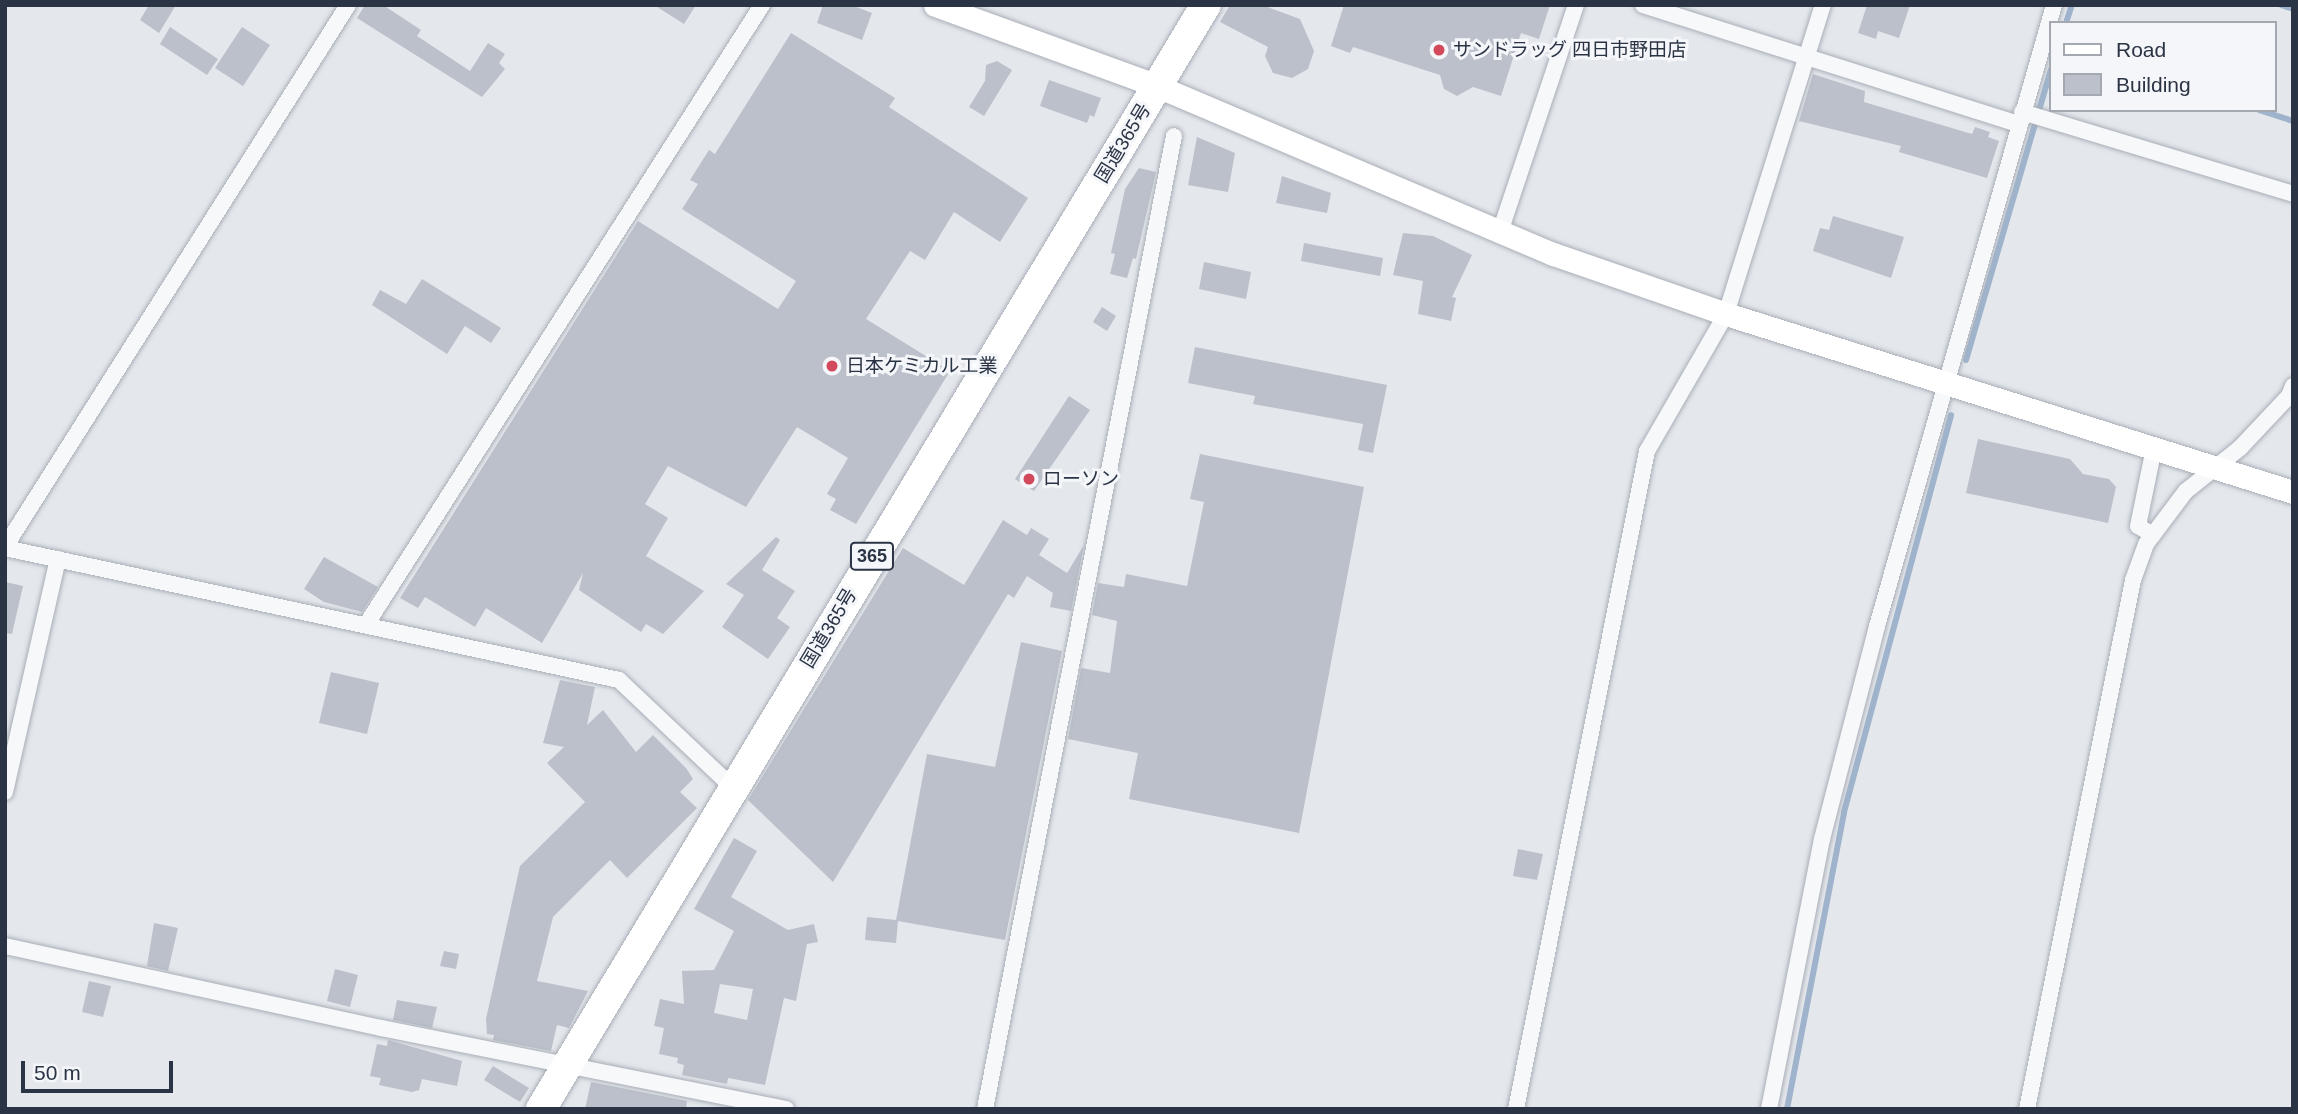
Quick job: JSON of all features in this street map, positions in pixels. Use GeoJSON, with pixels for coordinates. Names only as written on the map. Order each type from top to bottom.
{"type":"FeatureCollection","features":[{"type":"Feature","properties":{"kind":"highway","name":"国道365号"},"geometry":{"type":"LineString","coordinates":[[541,1109],[732,787],[1206,5]]}},
{"type":"Feature","properties":{"kind":"street"},"geometry":{"type":"LineString","coordinates":[[348,5],[5,548],[619,680],[732,787]]}},
{"type":"Feature","properties":{"kind":"street"},"geometry":{"type":"LineString","coordinates":[[366,625],[762,5]]}},
{"type":"Feature","properties":{"kind":"street"},"geometry":{"type":"LineString","coordinates":[[935,5],[1157,86],[1500,232],[1726,314],[2293,492]]}},
{"type":"Feature","properties":{"kind":"street"},"geometry":{"type":"LineString","coordinates":[[1500,232],[1576,5]]}},
{"type":"Feature","properties":{"kind":"street"},"geometry":{"type":"LineString","coordinates":[[1643,5],[1806,57],[2021,116],[2050,120],[2293,194]]}},
{"type":"Feature","properties":{"kind":"street"},"geometry":{"type":"LineString","coordinates":[[1516,1109],[1647,451],[1726,314],[1823,5]]}},
{"type":"Feature","properties":{"kind":"street"},"geometry":{"type":"LineString","coordinates":[[1769,1109],[1822,839],[1946,383],[2054,5]]}},
{"type":"Feature","properties":{"kind":"street"},"geometry":{"type":"LineString","coordinates":[[985,1109],[1174,136]]}},
{"type":"Feature","properties":{"kind":"street"},"geometry":{"type":"LineString","coordinates":[[2027,1109],[2133,580],[2153,535],[2186,491],[2213,466],[2239,448],[2289,396],[2293,386]]}},
{"type":"Feature","properties":{"kind":"street"},"geometry":{"type":"LineString","coordinates":[[2153,535],[2138,526],[2154,448]]}},
{"type":"Feature","properties":{"kind":"street"},"geometry":{"type":"LineString","coordinates":[[5,792],[58,559]]}},
{"type":"Feature","properties":{"kind":"street"},"geometry":{"type":"LineString","coordinates":[[5,946],[568,1066],[786,1109]]}},
{"type":"Feature","properties":{"kind":"building"},"geometry":{"type":"Polygon","coordinates":[[[149,5],[176,5],[159,33],[140,20],[149,5]]]}},
{"type":"Feature","properties":{"kind":"building"},"geometry":{"type":"Polygon","coordinates":[[[365,5],[383,5],[421,30],[417,36],[470,71],[488,43],[505,54],[499,63],[505,69],[482,97],[357,18],[365,5]]]}},
{"type":"Feature","properties":{"kind":"building"},"geometry":{"type":"Polygon","coordinates":[[[654,5],[696,5],[684,24],[654,5]]]}},
{"type":"Feature","properties":{"kind":"building"},"geometry":{"type":"Polygon","coordinates":[[[823,5],[851,5],[872,13],[862,40],[817,23],[823,5]]]}},
{"type":"Feature","properties":{"kind":"building"},"geometry":{"type":"Polygon","coordinates":[[[1230,5],[1262,5],[1300,19],[1314,51],[1308,69],[1292,78],[1273,73],[1265,56],[1268,47],[1220,22],[1230,5]]]}},
{"type":"Feature","properties":{"kind":"building","name":"サンドラッグ 四日市野田店"},"geometry":{"type":"Polygon","coordinates":[[[1344,5],[1550,5],[1539,39],[1521,33],[1501,96],[1473,87],[1457,96],[1444,89],[1440,75],[1353,47],[1350,53],[1331,46],[1344,5]]]}},
{"type":"Feature","properties":{"kind":"building"},"geometry":{"type":"Polygon","coordinates":[[[1867,5],[1910,5],[1899,38],[1878,31],[1876,39],[1858,33],[1867,5]]]}},
{"type":"Feature","properties":{"kind":"building"},"geometry":{"type":"Polygon","coordinates":[[[170,27],[218,59],[207,75],[160,44],[170,27]]]}},
{"type":"Feature","properties":{"kind":"building"},"geometry":{"type":"Polygon","coordinates":[[[242,27],[270,45],[243,86],[215,68],[242,27]]]}},
{"type":"Feature","properties":{"kind":"building"},"geometry":{"type":"Polygon","coordinates":[[[791,33],[895,98],[889,107],[1028,198],[1000,242],[954,212],[925,260],[910,251],[866,319],[950,371],[856,524],[830,510],[836,499],[827,494],[848,458],[797,427],[746,507],[668,466],[645,504],[668,518],[646,556],[704,591],[663,634],[646,624],[641,632],[579,590],[583,573],[542,643],[486,608],[475,627],[425,597],[418,608],[400,598],[638,221],[778,309],[796,281],[682,209],[698,184],[690,180],[709,150],[715,154],[791,33]]]}},
{"type":"Feature","properties":{"kind":"building"},"geometry":{"type":"Polygon","coordinates":[[[997,61],[1012,70],[984,116],[969,107],[985,81],[986,65],[997,61]]]}},
{"type":"Feature","properties":{"kind":"building"},"geometry":{"type":"Polygon","coordinates":[[[1813,74],[1865,91],[1864,102],[1972,134],[1975,127],[1990,132],[1988,137],[1999,141],[1987,178],[1899,152],[1901,146],[1799,121],[1813,74]]]}},
{"type":"Feature","properties":{"kind":"building"},"geometry":{"type":"Polygon","coordinates":[[[1049,80],[1101,98],[1094,117],[1090,115],[1087,123],[1040,106],[1049,80]]]}},
{"type":"Feature","properties":{"kind":"building"},"geometry":{"type":"Polygon","coordinates":[[[1197,137],[1235,153],[1228,192],[1188,185],[1197,137]]]}},
{"type":"Feature","properties":{"kind":"building"},"geometry":{"type":"Polygon","coordinates":[[[1139,168],[1156,172],[1136,259],[1133,258],[1127,278],[1110,274],[1115,254],[1111,253],[1125,189],[1139,168]]]}},
{"type":"Feature","properties":{"kind":"building"},"geometry":{"type":"Polygon","coordinates":[[[1282,176],[1331,193],[1327,213],[1276,203],[1282,176]]]}},
{"type":"Feature","properties":{"kind":"building"},"geometry":{"type":"Polygon","coordinates":[[[1833,216],[1904,237],[1891,278],[1813,251],[1820,228],[1829,230],[1833,216]]]}},
{"type":"Feature","properties":{"kind":"building"},"geometry":{"type":"Polygon","coordinates":[[[1403,233],[1433,236],[1472,255],[1452,297],[1456,298],[1451,321],[1418,314],[1423,281],[1393,275],[1403,233]]]}},
{"type":"Feature","properties":{"kind":"building"},"geometry":{"type":"Polygon","coordinates":[[[1304,243],[1383,258],[1380,276],[1301,261],[1304,243]]]}},
{"type":"Feature","properties":{"kind":"building"},"geometry":{"type":"Polygon","coordinates":[[[1204,262],[1251,272],[1246,299],[1199,289],[1204,262]]]}},
{"type":"Feature","properties":{"kind":"building"},"geometry":{"type":"Polygon","coordinates":[[[422,279],[501,328],[491,343],[465,326],[447,354],[372,305],[380,290],[406,304],[422,279]]]}},
{"type":"Feature","properties":{"kind":"building"},"geometry":{"type":"Polygon","coordinates":[[[1102,307],[1116,316],[1107,331],[1093,322],[1102,307]]]}},
{"type":"Feature","properties":{"kind":"building"},"geometry":{"type":"Polygon","coordinates":[[[1195,347],[1387,385],[1373,453],[1358,450],[1363,424],[1253,404],[1255,396],[1188,383],[1195,347]]]}},
{"type":"Feature","properties":{"kind":"building"},"geometry":{"type":"Polygon","coordinates":[[[1069,396],[1090,410],[1034,491],[1015,479],[1069,396]]]}},
{"type":"Feature","properties":{"kind":"building"},"geometry":{"type":"Polygon","coordinates":[[[1978,439],[2070,459],[2083,474],[2109,479],[2116,487],[2108,523],[1966,493],[1978,439]]]}},
{"type":"Feature","properties":{"kind":"building"},"geometry":{"type":"Polygon","coordinates":[[[1200,454],[1364,487],[1299,833],[1129,799],[1138,753],[1068,739],[1081,668],[1110,673],[1117,621],[1092,615],[1098,583],[1124,587],[1126,574],[1187,586],[1204,502],[1190,499],[1200,454]]]}},
{"type":"Feature","properties":{"kind":"building"},"geometry":{"type":"Polygon","coordinates":[[[1003,520],[1027,535],[1031,528],[1049,539],[1039,555],[1067,573],[1084,545],[1071,611],[1050,607],[1053,593],[1027,576],[1014,598],[1008,594],[833,882],[748,800],[903,548],[964,585],[1003,520]]]}},
{"type":"Feature","properties":{"kind":"building"},"geometry":{"type":"Polygon","coordinates":[[[776,537],[780,540],[762,570],[795,591],[777,618],[790,627],[768,659],[722,627],[744,595],[726,584],[776,537]]]}},
{"type":"Feature","properties":{"kind":"building"},"geometry":{"type":"Polygon","coordinates":[[[324,557],[378,587],[362,612],[324,602],[304,589],[324,557]]]}},
{"type":"Feature","properties":{"kind":"building"},"geometry":{"type":"Polygon","coordinates":[[[5,582],[23,586],[12,634],[5,633],[5,582]]]}},
{"type":"Feature","properties":{"kind":"building"},"geometry":{"type":"Polygon","coordinates":[[[1021,642],[1062,651],[1005,940],[898,921],[896,943],[865,940],[867,917],[896,920],[927,754],[995,767],[1021,642]]]}},
{"type":"Feature","properties":{"kind":"building"},"geometry":{"type":"Polygon","coordinates":[[[331,672],[379,683],[367,734],[319,723],[331,672]]]}},
{"type":"Feature","properties":{"kind":"building"},"geometry":{"type":"Polygon","coordinates":[[[560,680],[595,687],[587,725],[603,710],[636,752],[653,735],[686,768],[693,779],[680,792],[697,808],[627,878],[610,860],[553,917],[537,981],[588,991],[569,1028],[557,1025],[551,1051],[493,1040],[494,1035],[487,1034],[486,1019],[520,866],[585,802],[547,763],[564,747],[543,743],[560,680]]]}},
{"type":"Feature","properties":{"kind":"building"},"geometry":{"type":"Polygon","coordinates":[[[734,838],[757,851],[731,897],[788,930],[814,924],[818,942],[807,944],[796,1001],[784,998],[765,1085],[728,1078],[727,1084],[682,1075],[684,1065],[677,1063],[678,1058],[659,1054],[664,1028],[654,1026],[660,999],[684,1004],[682,971],[714,970],[734,931],[694,909],[734,838]],[[720,984],[714,1013],[747,1020],[753,989],[720,984]]]}},
{"type":"Feature","properties":{"kind":"building"},"geometry":{"type":"Polygon","coordinates":[[[1518,849],[1543,854],[1537,880],[1513,876],[1518,849]]]}},
{"type":"Feature","properties":{"kind":"building"},"geometry":{"type":"Polygon","coordinates":[[[154,923],[178,928],[168,971],[147,966],[154,923]]]}},
{"type":"Feature","properties":{"kind":"building"},"geometry":{"type":"Polygon","coordinates":[[[444,951],[459,954],[456,969],[440,966],[444,951]]]}},
{"type":"Feature","properties":{"kind":"building"},"geometry":{"type":"Polygon","coordinates":[[[335,969],[358,975],[350,1007],[327,1001],[335,969]]]}},
{"type":"Feature","properties":{"kind":"building"},"geometry":{"type":"Polygon","coordinates":[[[89,981],[111,986],[103,1017],[82,1012],[89,981]]]}},
{"type":"Feature","properties":{"kind":"building"},"geometry":{"type":"Polygon","coordinates":[[[397,1000],[437,1007],[432,1028],[393,1020],[397,1000]]]}},
{"type":"Feature","properties":{"kind":"building"},"geometry":{"type":"Polygon","coordinates":[[[388,1040],[462,1061],[457,1086],[422,1079],[419,1090],[412,1092],[379,1085],[381,1078],[370,1076],[377,1044],[387,1046],[388,1040]]]}},
{"type":"Feature","properties":{"kind":"building"},"geometry":{"type":"Polygon","coordinates":[[[493,1066],[529,1088],[520,1102],[484,1080],[493,1066]]]}},
{"type":"Feature","properties":{"kind":"building"},"geometry":{"type":"Polygon","coordinates":[[[591,1082],[687,1101],[686,1109],[585,1109],[591,1082]]]}},
{"type":"Feature","properties":{"kind":"waterway"},"geometry":{"type":"LineString","coordinates":[[2067,21],[2072,5]]}},
{"type":"Feature","properties":{"kind":"waterway"},"geometry":{"type":"LineString","coordinates":[[2281,5],[2293,9]]}},
{"type":"Feature","properties":{"kind":"waterway"},"geometry":{"type":"LineString","coordinates":[[1966,360],[2050,73]]}},
{"type":"Feature","properties":{"kind":"waterway"},"geometry":{"type":"LineString","coordinates":[[2265,112],[2293,121]]}},
{"type":"Feature","properties":{"kind":"waterway"},"geometry":{"type":"LineString","coordinates":[[1787,1109],[1844,812],[1951,415]]}},
{"type":"Feature","properties":{"kind":"place","name":"サンドラッグ 四日市野田店"},"geometry":{"type":"Point","coordinates":[1439,50]}},
{"type":"Feature","properties":{"kind":"place","name":"日本ケミカル工業"},"geometry":{"type":"Point","coordinates":[832,366]}},
{"type":"Feature","properties":{"kind":"place","name":"ローソン"},"geometry":{"type":"Point","coordinates":[1029,479]}}]}
